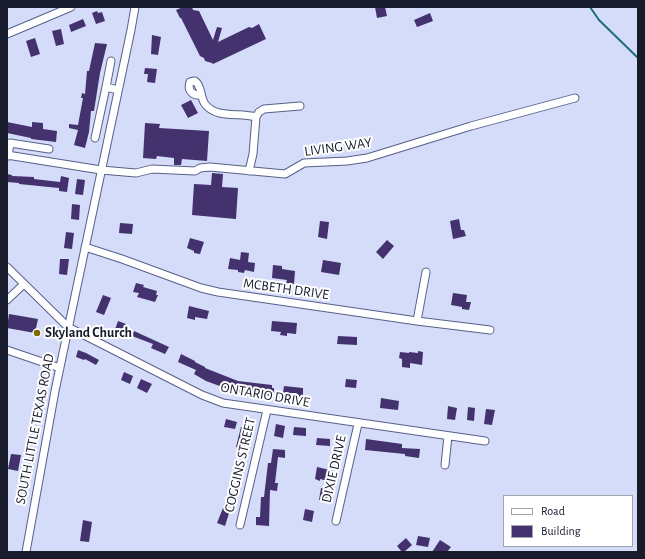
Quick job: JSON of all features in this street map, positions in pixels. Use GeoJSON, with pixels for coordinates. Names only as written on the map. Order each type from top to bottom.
{"type":"FeatureCollection","features":[{"type":"Feature","properties":{"kind":"street"},"geometry":{"type":"LineString","coordinates":[[7,34],[56,10],[71,7]]}},
{"type":"Feature","properties":{"kind":"street","name":"SOUTH LITTLE TEXAS ROAD"},"geometry":{"type":"LineString","coordinates":[[26,552],[68,327],[135,7]]}},
{"type":"Feature","properties":{"kind":"street"},"geometry":{"type":"LineString","coordinates":[[95,138],[111,61]]}},
{"type":"Feature","properties":{"kind":"street"},"geometry":{"type":"LineString","coordinates":[[106,87],[118,90]]}},
{"type":"Feature","properties":{"kind":"street"},"geometry":{"type":"LineString","coordinates":[[201,95],[204,103],[210,110],[256,117]]}},
{"type":"Feature","properties":{"kind":"street","name":"LIVING WAY"},"geometry":{"type":"LineString","coordinates":[[8,156],[101,170],[136,173],[152,169],[195,171],[200,168],[210,167],[286,174],[304,163],[347,161],[367,158],[472,126],[576,98]]}},
{"type":"Feature","properties":{"kind":"street"},"geometry":{"type":"LineString","coordinates":[[249,171],[253,154],[256,117],[259,112],[264,109],[300,106]]}},
{"type":"Feature","properties":{"kind":"street"},"geometry":{"type":"LineString","coordinates":[[8,156],[8,143],[49,149]]}},
{"type":"Feature","properties":{"kind":"street","name":"MCBETH DRIVE"},"geometry":{"type":"LineString","coordinates":[[85,247],[122,258],[201,288],[218,292],[490,330]]}},
{"type":"Feature","properties":{"kind":"street","name":"ONTARIO DRIVE"},"geometry":{"type":"LineString","coordinates":[[7,267],[68,327],[202,395],[223,404],[485,441]]}},
{"type":"Feature","properties":{"kind":"street"},"geometry":{"type":"LineString","coordinates":[[417,321],[426,272]]}},
{"type":"Feature","properties":{"kind":"street"},"geometry":{"type":"LineString","coordinates":[[7,300],[24,284]]}},
{"type":"Feature","properties":{"kind":"street"},"geometry":{"type":"LineString","coordinates":[[7,350],[60,368]]}},
{"type":"Feature","properties":{"kind":"street","name":"COGGINS STREET"},"geometry":{"type":"LineString","coordinates":[[240,525],[267,410]]}},
{"type":"Feature","properties":{"kind":"street","name":"DIXIE DRIVE"},"geometry":{"type":"LineString","coordinates":[[336,521],[358,424]]}},
{"type":"Feature","properties":{"kind":"street"},"geometry":{"type":"LineString","coordinates":[[446,465],[448,436]]}},
{"type":"Feature","properties":{"kind":"building"},"geometry":{"type":"Polygon","coordinates":[[[183,7],[192,7],[193,10],[199,11],[213,40],[217,27],[222,28],[218,42],[249,27],[252,28],[259,24],[266,39],[213,64],[205,61],[204,58],[200,56],[176,10],[183,7]]]}},
{"type":"Feature","properties":{"kind":"building"},"geometry":{"type":"Polygon","coordinates":[[[375,7],[385,7],[387,16],[377,18],[375,7]]]}},
{"type":"Feature","properties":{"kind":"building"},"geometry":{"type":"Polygon","coordinates":[[[97,11],[98,13],[102,12],[105,21],[96,24],[92,13],[97,11]]]}},
{"type":"Feature","properties":{"kind":"building"},"geometry":{"type":"Polygon","coordinates":[[[430,13],[433,21],[417,27],[414,20],[430,13]]]}},
{"type":"Feature","properties":{"kind":"building"},"geometry":{"type":"Polygon","coordinates":[[[83,19],[86,26],[71,32],[69,25],[83,19]]]}},
{"type":"Feature","properties":{"kind":"building"},"geometry":{"type":"Polygon","coordinates":[[[61,29],[64,44],[56,46],[52,31],[61,29]]]}},
{"type":"Feature","properties":{"kind":"building"},"geometry":{"type":"Polygon","coordinates":[[[152,35],[161,37],[158,55],[151,54],[152,35]]]}},
{"type":"Feature","properties":{"kind":"building"},"geometry":{"type":"Polygon","coordinates":[[[35,38],[40,54],[31,57],[26,41],[35,38]]]}},
{"type":"Feature","properties":{"kind":"building"},"geometry":{"type":"Polygon","coordinates":[[[95,43],[107,44],[100,73],[94,111],[91,111],[89,132],[85,148],[74,145],[78,130],[69,128],[69,124],[78,125],[83,98],[81,98],[82,93],[85,94],[87,71],[89,71],[95,43]]]}},
{"type":"Feature","properties":{"kind":"building"},"geometry":{"type":"Polygon","coordinates":[[[145,68],[157,69],[155,83],[147,82],[148,74],[144,74],[145,68]]]}},
{"type":"Feature","properties":{"kind":"building"},"geometry":{"type":"Polygon","coordinates":[[[191,100],[198,113],[188,118],[181,105],[191,100]]]}},
{"type":"Feature","properties":{"kind":"building"},"geometry":{"type":"Polygon","coordinates":[[[7,122],[32,127],[32,122],[43,123],[43,129],[57,131],[56,142],[31,139],[7,133],[7,122]]]}},
{"type":"Feature","properties":{"kind":"building"},"geometry":{"type":"Polygon","coordinates":[[[145,123],[160,124],[159,128],[209,131],[207,161],[182,159],[181,165],[174,165],[174,158],[157,156],[156,159],[143,158],[145,123]]]}},
{"type":"Feature","properties":{"kind":"building"},"geometry":{"type":"Polygon","coordinates":[[[212,173],[223,174],[222,187],[238,188],[236,219],[192,215],[194,184],[211,185],[212,173]]]}},
{"type":"Feature","properties":{"kind":"building"},"geometry":{"type":"Polygon","coordinates":[[[7,174],[12,176],[34,177],[34,179],[60,182],[61,176],[69,178],[67,192],[59,191],[59,188],[7,182],[7,174]]]}},
{"type":"Feature","properties":{"kind":"building"},"geometry":{"type":"Polygon","coordinates":[[[77,179],[85,180],[83,195],[75,194],[77,179]]]}},
{"type":"Feature","properties":{"kind":"building"},"geometry":{"type":"Polygon","coordinates":[[[72,204],[80,205],[79,220],[71,219],[72,204]]]}},
{"type":"Feature","properties":{"kind":"building"},"geometry":{"type":"Polygon","coordinates":[[[459,219],[461,230],[464,230],[466,236],[453,239],[450,221],[459,219]]]}},
{"type":"Feature","properties":{"kind":"building"},"geometry":{"type":"Polygon","coordinates":[[[320,221],[329,222],[327,239],[318,237],[320,221]]]}},
{"type":"Feature","properties":{"kind":"building"},"geometry":{"type":"Polygon","coordinates":[[[120,223],[133,224],[132,234],[119,233],[120,223]]]}},
{"type":"Feature","properties":{"kind":"building"},"geometry":{"type":"Polygon","coordinates":[[[66,232],[74,233],[72,249],[64,248],[66,232]]]}},
{"type":"Feature","properties":{"kind":"building"},"geometry":{"type":"Polygon","coordinates":[[[190,238],[204,242],[200,254],[194,253],[194,251],[187,248],[190,238]]]}},
{"type":"Feature","properties":{"kind":"building"},"geometry":{"type":"Polygon","coordinates":[[[387,240],[394,246],[383,259],[376,252],[387,240]]]}},
{"type":"Feature","properties":{"kind":"building"},"geometry":{"type":"Polygon","coordinates":[[[241,252],[249,253],[248,262],[255,263],[254,272],[245,270],[244,273],[238,272],[238,270],[228,269],[230,258],[240,260],[241,252]]]}},
{"type":"Feature","properties":{"kind":"building"},"geometry":{"type":"Polygon","coordinates":[[[60,259],[69,259],[67,275],[59,274],[60,259]]]}},
{"type":"Feature","properties":{"kind":"building"},"geometry":{"type":"Polygon","coordinates":[[[323,260],[341,263],[339,275],[321,272],[323,260]]]}},
{"type":"Feature","properties":{"kind":"building"},"geometry":{"type":"Polygon","coordinates":[[[273,265],[282,266],[282,269],[295,271],[294,284],[286,283],[287,280],[272,278],[273,265]]]}},
{"type":"Feature","properties":{"kind":"building"},"geometry":{"type":"Polygon","coordinates":[[[136,283],[144,285],[143,287],[157,291],[156,295],[158,295],[155,302],[137,297],[139,293],[133,292],[136,283]]]}},
{"type":"Feature","properties":{"kind":"building"},"geometry":{"type":"Polygon","coordinates":[[[453,293],[467,295],[466,302],[471,302],[469,310],[451,305],[453,293]]]}},
{"type":"Feature","properties":{"kind":"building"},"geometry":{"type":"Polygon","coordinates":[[[103,295],[111,298],[104,315],[96,312],[103,295]]]}},
{"type":"Feature","properties":{"kind":"building"},"geometry":{"type":"Polygon","coordinates":[[[189,306],[209,311],[207,319],[195,317],[195,320],[187,318],[189,306]]]}},
{"type":"Feature","properties":{"kind":"building"},"geometry":{"type":"Polygon","coordinates":[[[9,314],[38,319],[35,333],[7,328],[9,314]]]}},
{"type":"Feature","properties":{"kind":"building"},"geometry":{"type":"Polygon","coordinates":[[[118,321],[126,324],[121,338],[113,335],[118,321]]]}},
{"type":"Feature","properties":{"kind":"building"},"geometry":{"type":"Polygon","coordinates":[[[272,321],[297,323],[296,334],[287,333],[287,336],[280,335],[281,332],[271,331],[272,321]]]}},
{"type":"Feature","properties":{"kind":"building"},"geometry":{"type":"Polygon","coordinates":[[[134,331],[169,347],[165,354],[151,348],[153,344],[132,336],[134,331]]]}},
{"type":"Feature","properties":{"kind":"building"},"geometry":{"type":"Polygon","coordinates":[[[338,336],[357,337],[357,345],[337,344],[338,336]]]}},
{"type":"Feature","properties":{"kind":"building"},"geometry":{"type":"Polygon","coordinates":[[[78,350],[99,360],[96,365],[85,359],[76,357],[78,350]]]}},
{"type":"Feature","properties":{"kind":"building"},"geometry":{"type":"Polygon","coordinates":[[[418,351],[423,352],[422,365],[410,363],[410,368],[402,367],[402,359],[399,358],[400,352],[418,353],[418,351]]]}},
{"type":"Feature","properties":{"kind":"building"},"geometry":{"type":"Polygon","coordinates":[[[181,354],[205,368],[238,381],[272,385],[272,388],[274,388],[274,396],[236,392],[206,381],[194,374],[196,370],[178,362],[181,354]]]}},
{"type":"Feature","properties":{"kind":"building"},"geometry":{"type":"Polygon","coordinates":[[[124,372],[133,376],[130,384],[121,380],[124,372]]]}},
{"type":"Feature","properties":{"kind":"building"},"geometry":{"type":"Polygon","coordinates":[[[141,379],[152,384],[147,393],[137,388],[141,379]]]}},
{"type":"Feature","properties":{"kind":"building"},"geometry":{"type":"Polygon","coordinates":[[[346,379],[357,380],[356,388],[345,387],[346,379]]]}},
{"type":"Feature","properties":{"kind":"building"},"geometry":{"type":"Polygon","coordinates":[[[284,386],[303,388],[303,397],[296,396],[297,393],[283,393],[284,386]]]}},
{"type":"Feature","properties":{"kind":"building"},"geometry":{"type":"Polygon","coordinates":[[[381,398],[399,401],[398,410],[380,408],[381,398]]]}},
{"type":"Feature","properties":{"kind":"building"},"geometry":{"type":"Polygon","coordinates":[[[448,406],[457,408],[455,420],[447,419],[448,406]]]}},
{"type":"Feature","properties":{"kind":"building"},"geometry":{"type":"Polygon","coordinates":[[[468,407],[475,408],[474,421],[467,420],[468,407]]]}},
{"type":"Feature","properties":{"kind":"building"},"geometry":{"type":"Polygon","coordinates":[[[486,409],[495,410],[492,425],[484,424],[486,409]]]}},
{"type":"Feature","properties":{"kind":"building"},"geometry":{"type":"Polygon","coordinates":[[[226,419],[237,422],[235,429],[224,427],[226,419]]]}},
{"type":"Feature","properties":{"kind":"building"},"geometry":{"type":"Polygon","coordinates":[[[276,424],[285,426],[283,438],[274,436],[276,424]]]}},
{"type":"Feature","properties":{"kind":"building"},"geometry":{"type":"Polygon","coordinates":[[[241,427],[250,430],[244,449],[236,447],[241,427]]]}},
{"type":"Feature","properties":{"kind":"building"},"geometry":{"type":"Polygon","coordinates":[[[294,427],[306,428],[306,436],[293,435],[294,427]]]}},
{"type":"Feature","properties":{"kind":"building"},"geometry":{"type":"Polygon","coordinates":[[[317,438],[330,439],[330,446],[316,445],[317,438]]]}},
{"type":"Feature","properties":{"kind":"building"},"geometry":{"type":"Polygon","coordinates":[[[366,439],[402,444],[402,448],[420,449],[419,458],[405,456],[405,454],[365,450],[366,439]]]}},
{"type":"Feature","properties":{"kind":"building"},"geometry":{"type":"Polygon","coordinates":[[[273,449],[285,450],[285,458],[278,457],[275,483],[278,483],[277,491],[270,490],[269,526],[256,525],[256,517],[260,517],[261,497],[264,497],[268,463],[271,463],[273,449]]]}},
{"type":"Feature","properties":{"kind":"building"},"geometry":{"type":"Polygon","coordinates":[[[11,454],[21,455],[18,471],[8,469],[11,454]]]}},
{"type":"Feature","properties":{"kind":"building"},"geometry":{"type":"Polygon","coordinates":[[[317,467],[334,471],[332,482],[315,479],[317,467]]]}},
{"type":"Feature","properties":{"kind":"building"},"geometry":{"type":"Polygon","coordinates":[[[321,488],[328,489],[327,501],[319,500],[321,488]]]}},
{"type":"Feature","properties":{"kind":"building"},"geometry":{"type":"Polygon","coordinates":[[[223,508],[230,510],[225,526],[217,523],[223,508]]]}},
{"type":"Feature","properties":{"kind":"building"},"geometry":{"type":"Polygon","coordinates":[[[305,509],[314,511],[312,522],[303,520],[305,509]]]}},
{"type":"Feature","properties":{"kind":"building"},"geometry":{"type":"Polygon","coordinates":[[[83,520],[92,522],[89,542],[80,541],[83,520]]]}},
{"type":"Feature","properties":{"kind":"building"},"geometry":{"type":"Polygon","coordinates":[[[418,536],[430,538],[428,547],[416,545],[418,536]]]}},
{"type":"Feature","properties":{"kind":"building"},"geometry":{"type":"Polygon","coordinates":[[[406,538],[412,545],[402,552],[397,546],[406,538]]]}},
{"type":"Feature","properties":{"kind":"building"},"geometry":{"type":"Polygon","coordinates":[[[440,540],[451,547],[447,552],[432,552],[440,540]]]}},
{"type":"Feature","properties":{"kind":"waterway"},"geometry":{"type":"LineString","coordinates":[[590,7],[599,20],[638,58]]}},
{"type":"Feature","properties":{"kind":"place","name":"Skyland Church"},"geometry":{"type":"Point","coordinates":[37,333]}}]}
